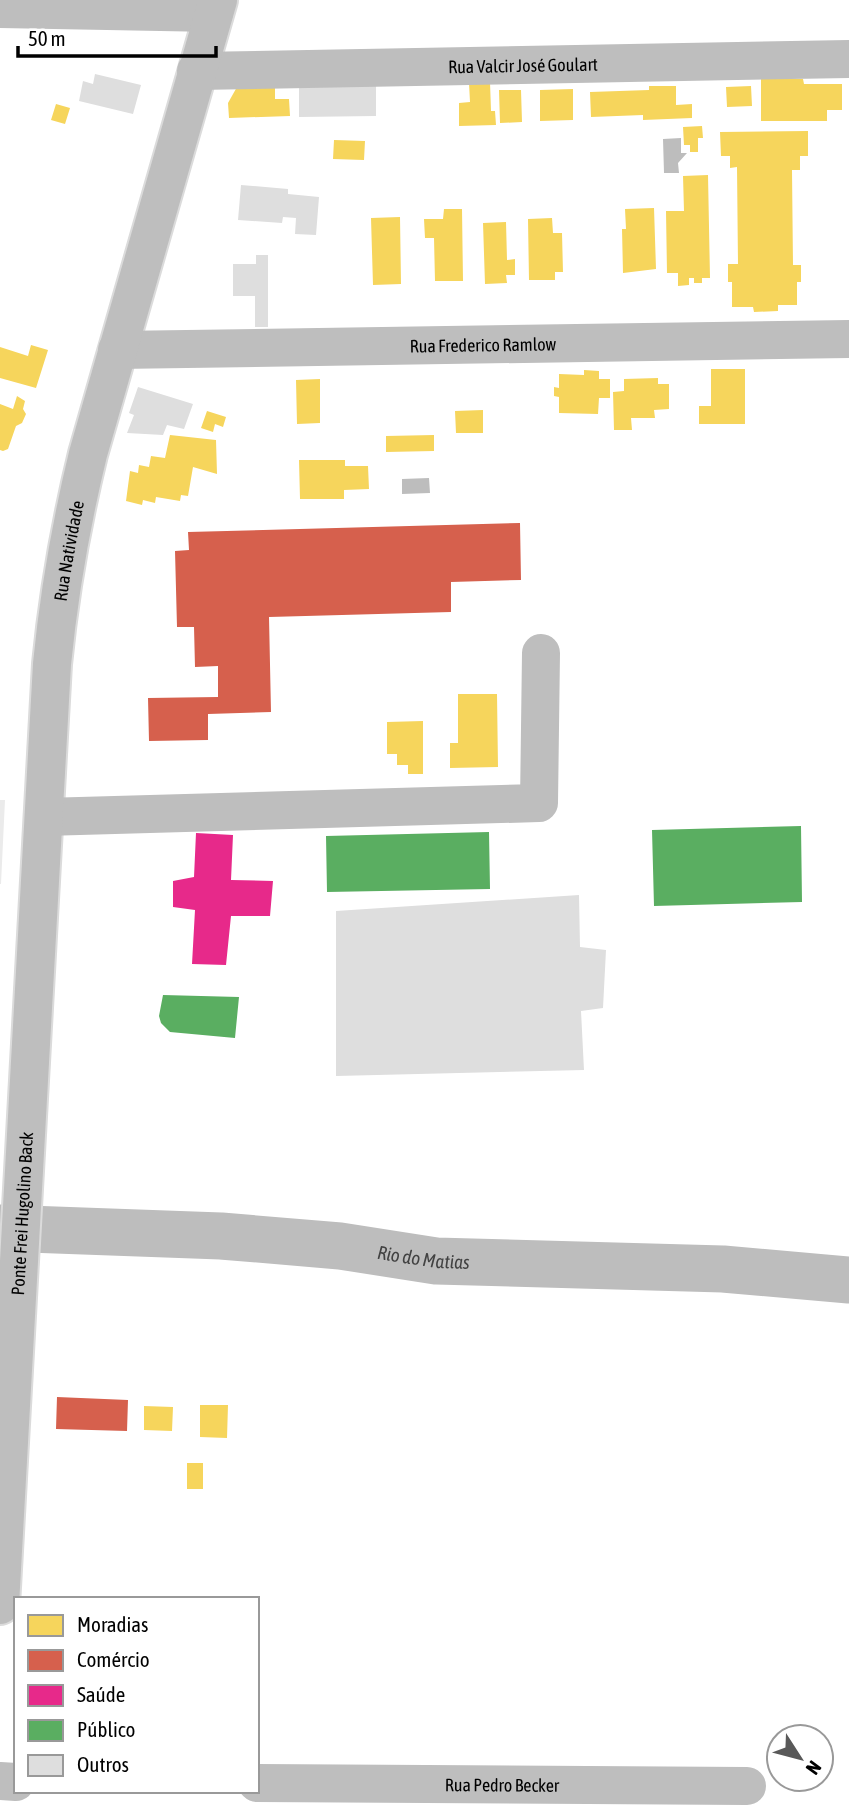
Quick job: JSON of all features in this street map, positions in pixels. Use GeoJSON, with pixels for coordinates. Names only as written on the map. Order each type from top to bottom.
{"type":"FeatureCollection","features":[{"type":"Feature","properties":{"kind":"street"},"geometry":{"type":"LineString","coordinates":[[0,9],[216,6]]}},
{"type":"Feature","properties":{"kind":"street","name":"Rua Natividade"},"geometry":{"type":"LineString","coordinates":[[27,1120],[52,664],[72,520],[117,350],[216,6]]}},
{"type":"Feature","properties":{"kind":"street","name":"Rua Valcir José Goulart"},"geometry":{"type":"LineString","coordinates":[[196,71],[849,59]]}},
{"type":"Feature","properties":{"kind":"street","name":"Rua Frederico Ramlow"},"geometry":{"type":"LineString","coordinates":[[117,350],[849,339]]}},
{"type":"Feature","properties":{"kind":"street"},"geometry":{"type":"LineString","coordinates":[[44,817],[539,803],[541,653]]}},
{"type":"Feature","properties":{"kind":"street","name":"Ponte Frei Hugolino Back"},"geometry":{"type":"LineString","coordinates":[[0,1605],[27,1120]]}},
{"type":"Feature","properties":{"kind":"street","name":"Rua Pedro Becker"},"geometry":{"type":"LineString","coordinates":[[259,1783],[747,1786]]}},
{"type":"Feature","properties":{"kind":"shaded area"},"geometry":{"type":"Polygon","coordinates":[[[681,138],[681,153],[687,153],[678,163],[679,173],[664,173],[663,139],[681,138]]]}},
{"type":"Feature","properties":{"kind":"shaded area"},"geometry":{"type":"Polygon","coordinates":[[[429,478],[430,493],[402,494],[402,479],[429,478]]]}},
{"type":"Feature","properties":{"kind":"shaded area"},"geometry":{"type":"Polygon","coordinates":[[[0,800],[5,800],[1,884],[0,884],[0,800]]]}},
{"type":"Feature","properties":{"kind":"building: Moradias"},"geometry":{"type":"Polygon","coordinates":[[[761,79],[803,79],[804,84],[842,84],[842,110],[827,110],[827,121],[761,121],[761,79]]]}},
{"type":"Feature","properties":{"kind":"building: Moradias"},"geometry":{"type":"Polygon","coordinates":[[[490,82],[491,111],[495,111],[496,125],[459,126],[459,103],[470,102],[469,83],[490,82]]]}},
{"type":"Feature","properties":{"kind":"building: Moradias"},"geometry":{"type":"Polygon","coordinates":[[[275,86],[275,99],[289,99],[290,116],[229,118],[228,103],[237,87],[275,86]]]}},
{"type":"Feature","properties":{"kind":"building: Moradias"},"geometry":{"type":"Polygon","coordinates":[[[649,86],[676,86],[676,105],[692,104],[692,118],[643,120],[643,115],[591,117],[590,92],[649,90],[649,86]]]}},
{"type":"Feature","properties":{"kind":"building: Moradias"},"geometry":{"type":"Polygon","coordinates":[[[751,86],[752,106],[727,107],[726,87],[751,86]]]}},
{"type":"Feature","properties":{"kind":"building: Moradias"},"geometry":{"type":"Polygon","coordinates":[[[573,89],[573,120],[540,121],[540,90],[573,89]]]}},
{"type":"Feature","properties":{"kind":"building: Moradias"},"geometry":{"type":"Polygon","coordinates":[[[499,90],[521,90],[522,122],[500,123],[499,90]]]}},
{"type":"Feature","properties":{"kind":"building: Moradias"},"geometry":{"type":"Polygon","coordinates":[[[56,104],[70,108],[65,124],[51,120],[56,104]]]}},
{"type":"Feature","properties":{"kind":"building: Moradias"},"geometry":{"type":"Polygon","coordinates":[[[702,126],[703,138],[698,138],[698,152],[690,152],[690,145],[684,145],[683,127],[702,126]]]}},
{"type":"Feature","properties":{"kind":"building: Moradias"},"geometry":{"type":"Polygon","coordinates":[[[808,131],[808,156],[800,156],[800,170],[792,170],[793,265],[801,265],[801,282],[797,282],[797,305],[778,305],[778,311],[754,312],[753,307],[732,307],[732,282],[728,282],[728,264],[738,264],[737,167],[730,168],[730,156],[721,156],[720,132],[808,131]]]}},
{"type":"Feature","properties":{"kind":"building: Moradias"},"geometry":{"type":"Polygon","coordinates":[[[334,140],[365,141],[364,160],[333,159],[334,140]]]}},
{"type":"Feature","properties":{"kind":"building: Moradias"},"geometry":{"type":"Polygon","coordinates":[[[708,175],[710,278],[702,278],[702,283],[694,283],[694,278],[689,278],[689,285],[678,286],[678,273],[667,273],[666,211],[684,211],[683,176],[708,175]]]}},
{"type":"Feature","properties":{"kind":"building: Moradias"},"geometry":{"type":"Polygon","coordinates":[[[654,208],[656,269],[623,273],[622,229],[626,229],[625,209],[654,208]]]}},
{"type":"Feature","properties":{"kind":"building: Moradias"},"geometry":{"type":"Polygon","coordinates":[[[444,209],[462,209],[463,281],[435,281],[434,238],[425,238],[424,219],[443,219],[444,209]]]}},
{"type":"Feature","properties":{"kind":"building: Moradias"},"geometry":{"type":"Polygon","coordinates":[[[400,217],[401,284],[373,285],[371,218],[400,217]]]}},
{"type":"Feature","properties":{"kind":"building: Moradias"},"geometry":{"type":"Polygon","coordinates":[[[552,218],[553,233],[562,233],[563,272],[555,272],[555,280],[529,280],[528,219],[552,218]]]}},
{"type":"Feature","properties":{"kind":"building: Moradias"},"geometry":{"type":"Polygon","coordinates":[[[506,222],[507,260],[515,259],[515,275],[506,275],[507,283],[485,284],[483,223],[506,222]]]}},
{"type":"Feature","properties":{"kind":"building: Moradias"},"geometry":{"type":"Polygon","coordinates":[[[31,345],[48,350],[36,388],[0,378],[0,347],[28,356],[31,345]]]}},
{"type":"Feature","properties":{"kind":"building: Moradias"},"geometry":{"type":"Polygon","coordinates":[[[711,369],[745,369],[745,424],[699,424],[699,406],[711,406],[711,369]]]}},
{"type":"Feature","properties":{"kind":"building: Moradias"},"geometry":{"type":"Polygon","coordinates":[[[584,370],[599,371],[599,379],[610,379],[610,398],[599,398],[598,414],[559,413],[559,397],[554,396],[554,387],[559,388],[559,374],[584,375],[584,370]]]}},
{"type":"Feature","properties":{"kind":"building: Moradias"},"geometry":{"type":"Polygon","coordinates":[[[658,378],[658,384],[669,384],[669,409],[654,410],[655,418],[631,418],[632,430],[614,430],[613,392],[624,391],[624,379],[658,378]]]}},
{"type":"Feature","properties":{"kind":"building: Moradias"},"geometry":{"type":"Polygon","coordinates":[[[320,379],[320,423],[297,424],[296,380],[320,379]]]}},
{"type":"Feature","properties":{"kind":"building: Moradias"},"geometry":{"type":"Polygon","coordinates":[[[17,396],[25,401],[23,409],[26,414],[22,423],[16,426],[8,449],[3,451],[0,450],[0,404],[13,409],[17,396]]]}},
{"type":"Feature","properties":{"kind":"building: Moradias"},"geometry":{"type":"Polygon","coordinates":[[[483,410],[483,433],[456,433],[455,411],[483,410]]]}},
{"type":"Feature","properties":{"kind":"building: Moradias"},"geometry":{"type":"Polygon","coordinates":[[[207,411],[226,417],[223,427],[215,424],[213,432],[201,428],[207,411]]]}},
{"type":"Feature","properties":{"kind":"building: Moradias"},"geometry":{"type":"Polygon","coordinates":[[[170,435],[216,440],[217,474],[193,467],[188,496],[181,495],[180,501],[156,497],[155,503],[143,500],[142,505],[126,501],[130,471],[138,473],[139,465],[149,467],[151,456],[165,458],[170,435]]]}},
{"type":"Feature","properties":{"kind":"building: Moradias"},"geometry":{"type":"Polygon","coordinates":[[[434,435],[434,451],[386,452],[386,436],[434,435]]]}},
{"type":"Feature","properties":{"kind":"building: Moradias"},"geometry":{"type":"Polygon","coordinates":[[[299,460],[345,460],[345,466],[368,466],[369,489],[344,490],[344,499],[300,499],[299,460]]]}},
{"type":"Feature","properties":{"kind":"building: Moradias"},"geometry":{"type":"Polygon","coordinates":[[[458,694],[497,694],[498,767],[450,768],[450,743],[458,743],[458,694]]]}},
{"type":"Feature","properties":{"kind":"building: Moradias"},"geometry":{"type":"Polygon","coordinates":[[[423,721],[423,774],[408,774],[408,765],[397,765],[397,754],[387,754],[387,722],[423,721]]]}},
{"type":"Feature","properties":{"kind":"building: Moradias"},"geometry":{"type":"Polygon","coordinates":[[[200,1405],[228,1405],[227,1438],[200,1437],[200,1405]]]}},
{"type":"Feature","properties":{"kind":"building: Moradias"},"geometry":{"type":"Polygon","coordinates":[[[144,1406],[173,1407],[172,1431],[144,1430],[144,1406]]]}},
{"type":"Feature","properties":{"kind":"building: Moradias"},"geometry":{"type":"Polygon","coordinates":[[[187,1463],[203,1463],[203,1489],[187,1489],[187,1463]]]}},
{"type":"Feature","properties":{"kind":"building: Comércio"},"geometry":{"type":"Polygon","coordinates":[[[520,523],[521,580],[451,582],[451,612],[269,617],[271,712],[208,714],[208,740],[149,741],[148,698],[218,697],[218,666],[195,667],[194,627],[177,627],[175,551],[189,550],[188,532],[520,523]]]}},
{"type":"Feature","properties":{"kind":"building: Comércio"},"geometry":{"type":"Polygon","coordinates":[[[57,1397],[128,1400],[127,1431],[56,1429],[57,1397]]]}},
{"type":"Feature","properties":{"kind":"building: Saúde"},"geometry":{"type":"Polygon","coordinates":[[[196,833],[233,835],[231,880],[273,881],[270,916],[231,916],[226,965],[192,964],[195,910],[173,907],[173,881],[194,877],[196,833]]]}},
{"type":"Feature","properties":{"kind":"building: Público"},"geometry":{"type":"Polygon","coordinates":[[[801,826],[802,902],[654,906],[652,830],[801,826]]]}},
{"type":"Feature","properties":{"kind":"building: Público"},"geometry":{"type":"Polygon","coordinates":[[[489,832],[490,889],[327,892],[326,836],[489,832]]]}},
{"type":"Feature","properties":{"kind":"building: Público"},"geometry":{"type":"Polygon","coordinates":[[[163,995],[239,997],[235,1038],[170,1032],[161,1023],[159,1016],[163,995]]]}},
{"type":"Feature","properties":{"kind":"building: Outros"},"geometry":{"type":"Polygon","coordinates":[[[95,74],[141,85],[133,114],[79,101],[83,81],[93,84],[95,74]]]}},
{"type":"Feature","properties":{"kind":"building: Outros"},"geometry":{"type":"Polygon","coordinates":[[[376,84],[376,116],[299,117],[299,85],[376,84]]]}},
{"type":"Feature","properties":{"kind":"building: Outros"},"geometry":{"type":"Polygon","coordinates":[[[241,185],[288,189],[288,194],[319,197],[316,235],[295,234],[296,218],[283,217],[282,223],[238,220],[241,185]]]}},
{"type":"Feature","properties":{"kind":"building: Outros"},"geometry":{"type":"Polygon","coordinates":[[[256,255],[268,255],[268,327],[255,327],[255,296],[233,296],[233,264],[256,264],[256,255]]]}},
{"type":"Feature","properties":{"kind":"building: Outros"},"geometry":{"type":"Polygon","coordinates":[[[138,387],[193,404],[184,429],[167,425],[163,435],[127,433],[134,415],[129,413],[138,387]]]}},
{"type":"Feature","properties":{"kind":"building: Outros"},"geometry":{"type":"Polygon","coordinates":[[[579,895],[580,947],[606,950],[603,1008],[581,1011],[584,1070],[336,1076],[336,911],[579,895]]]}},
{"type":"Feature","properties":{"kind":"waterway","name":"Rio do Matias"},"geometry":{"type":"LineString","coordinates":[[0,1228],[221,1236],[340,1246],[436,1261],[723,1269],[849,1280]]}}]}
